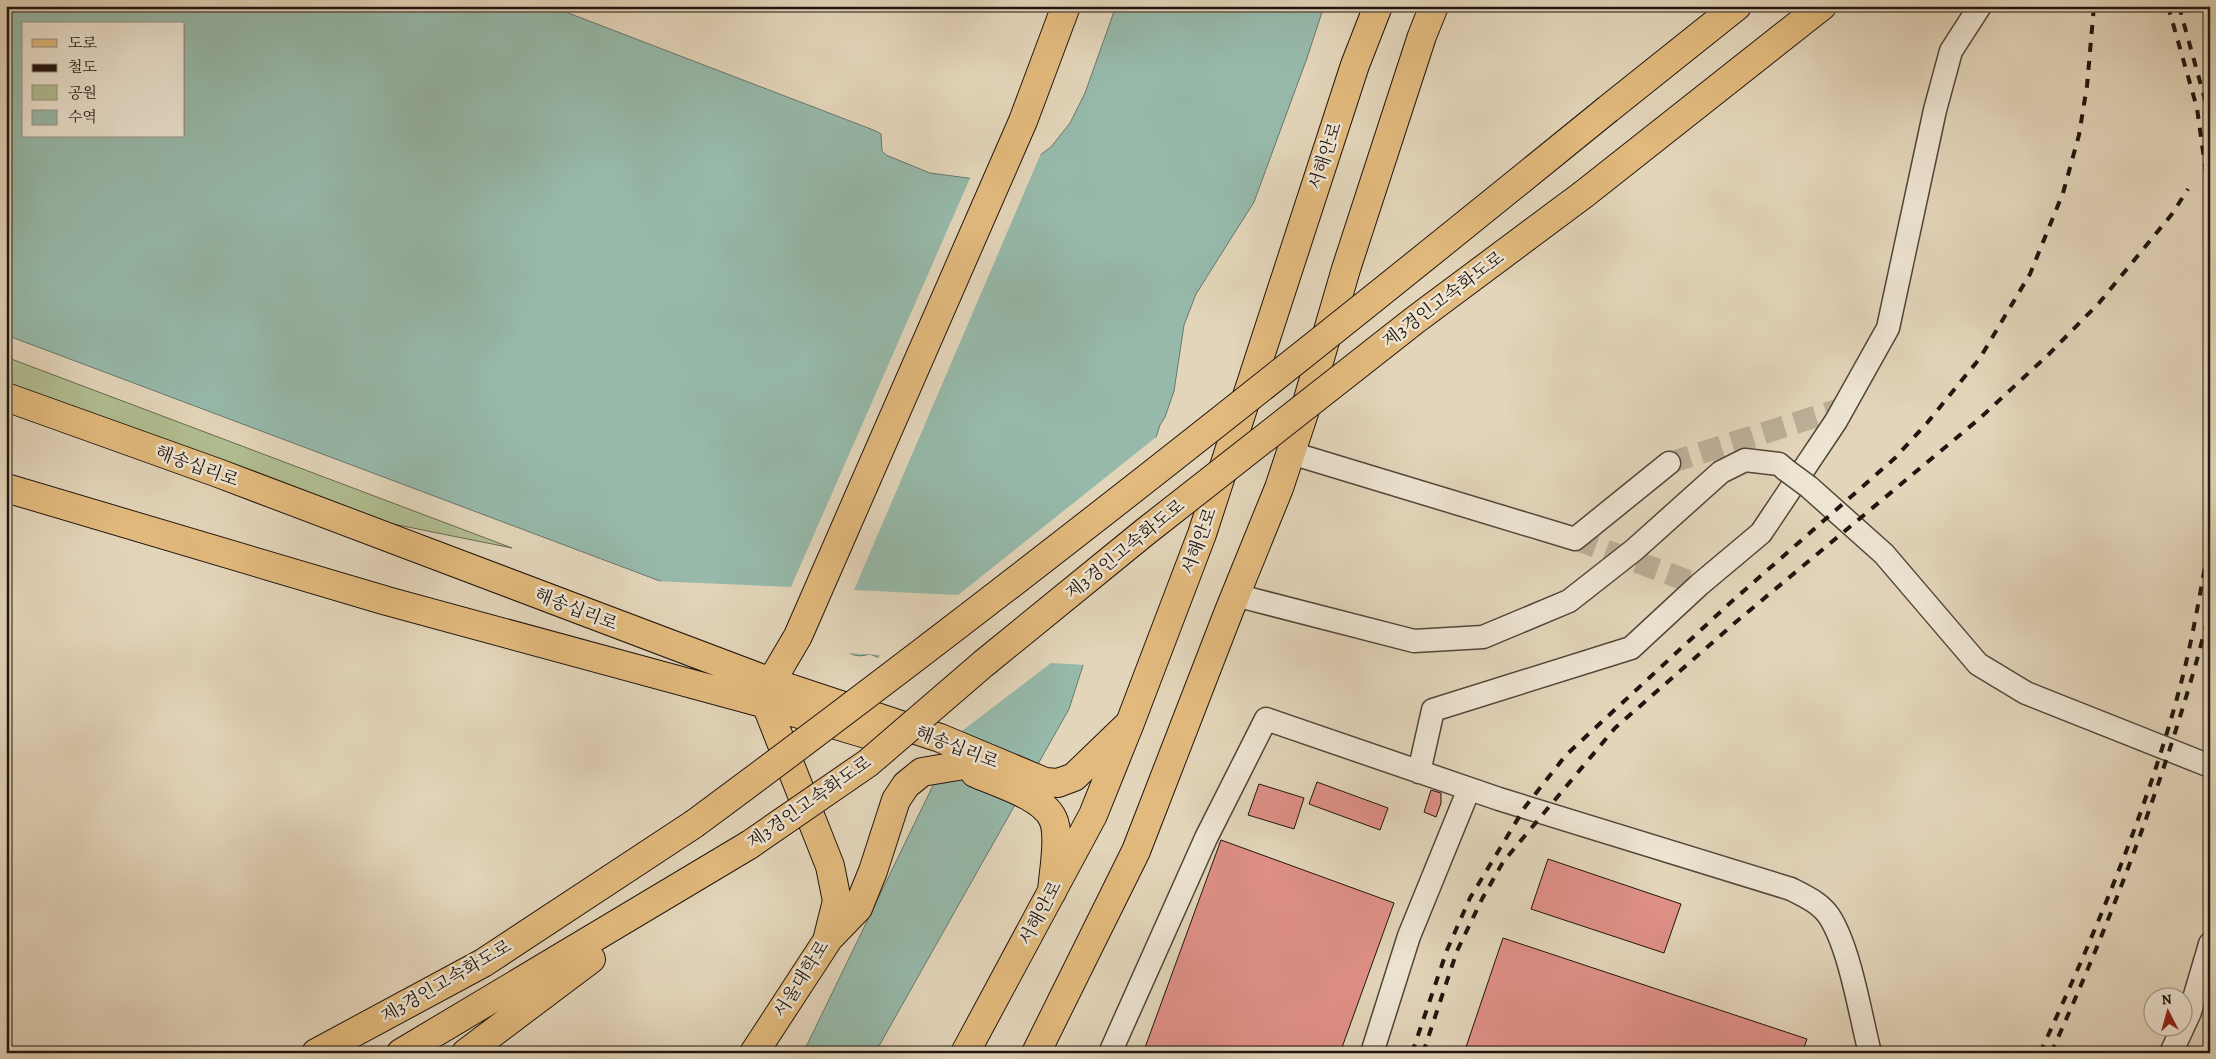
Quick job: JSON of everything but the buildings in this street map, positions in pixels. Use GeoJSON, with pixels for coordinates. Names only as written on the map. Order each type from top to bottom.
{"type":"FeatureCollection","features":[{"type":"Feature","properties":{"kind":"main road"},"geometry":{"type":"LineString","coordinates":[[768,693],[798,636],[1023,121],[1066,6]]}},
{"type":"Feature","properties":{"kind":"main road","name":"서해안로"},"geometry":{"type":"LineString","coordinates":[[965,1053],[1093,815],[1130,723],[1202,534],[1355,65],[1378,6]]}},
{"type":"Feature","properties":{"kind":"main road"},"geometry":{"type":"LineString","coordinates":[[1036,1053],[1136,851],[1279,488],[1346,269],[1422,36],[1434,6]]}},
{"type":"Feature","properties":{"kind":"main road","name":"제3경인고속화도로"},"geometry":{"type":"LineString","coordinates":[[316,1053],[483,963],[694,824],[829,724],[1129,493],[1390,286],[1737,6]]}},
{"type":"Feature","properties":{"kind":"main road","name":"제3경인고속화도로"},"geometry":{"type":"LineString","coordinates":[[401,1053],[749,845],[868,763],[1144,532],[1414,320],[1584,194],[1822,6]]}},
{"type":"Feature","properties":{"kind":"main road","name":"해송십리로"},"geometry":{"type":"LineString","coordinates":[[6,396],[218,473],[768,693],[933,754],[1039,802],[1053,819],[1056,837],[1052,892]]}},
{"type":"Feature","properties":{"kind":"main road","name":"해송십리로"},"geometry":{"type":"LineString","coordinates":[[6,488],[387,601],[768,693],[940,738],[1044,782],[1058,783],[1074,777],[1130,723]]}},
{"type":"Feature","properties":{"kind":"main road","name":"서울대학로"},"geometry":{"type":"LineString","coordinates":[[754,1053],[827,941],[837,901],[830,866],[768,693]]}},
{"type":"Feature","properties":{"kind":"main road"},"geometry":{"type":"LineString","coordinates":[[827,941],[858,908],[873,871],[896,800],[906,786],[922,772],[958,766]]}},
{"type":"Feature","properties":{"kind":"main road"},"geometry":{"type":"LineString","coordinates":[[466,1053],[708,870]]}},
{"type":"Feature","properties":{"kind":"street"},"geometry":{"type":"LineString","coordinates":[[1419,772],[1433,710],[1630,648],[1699,585],[1761,534],[1836,421],[1888,328],[1935,110],[1951,51],[1980,6]]}},
{"type":"Feature","properties":{"kind":"street"},"geometry":{"type":"LineString","coordinates":[[1291,453],[1575,538],[1669,463]]}},
{"type":"Feature","properties":{"kind":"street"},"geometry":{"type":"LineString","coordinates":[[1236,595],[1414,641],[1483,636],[1569,600],[1634,550],[1721,472],[1745,460],[1779,464],[1809,487],[1884,554],[1978,664],[2026,693],[2210,766]]}},
{"type":"Feature","properties":{"kind":"street"},"geometry":{"type":"LineString","coordinates":[[1110,1053],[1206,838],[1266,719],[1469,789],[1791,889],[1813,901],[1828,915],[1842,940],[1870,1053]]}},
{"type":"Feature","properties":{"kind":"street"},"geometry":{"type":"LineString","coordinates":[[1372,1053],[1409,936],[1469,789]]}},
{"type":"Feature","properties":{"kind":"street"},"geometry":{"type":"LineString","coordinates":[[2171,1053],[2190,1012],[2210,944]]}},
{"type":"Feature","properties":{"kind":"green space"},"geometry":{"type":"Polygon","coordinates":[[[6,357],[512,548],[378,521],[6,384],[6,357]]]}},
{"type":"Feature","properties":{"kind":"water"},"geometry":{"type":"Polygon","coordinates":[[[6,6],[550,6],[876,131],[881,134],[882,151],[886,155],[930,173],[975,179],[1028,164],[1051,147],[1070,123],[1085,93],[1116,6],[1324,6],[1254,202],[1196,294],[1184,325],[1174,391],[1165,417],[1160,425],[1069,709],[875,1053],[803,1053],[975,699],[870,654],[859,656],[850,653],[839,640],[834,620],[834,600],[819,586],[729,607],[6,335],[6,6]]]}},
{"type":"Feature","properties":{"kind":"pier"},"geometry":{"type":"Polygon","coordinates":[[[1042,151],[854,590],[958,595],[1160,434],[1086,665],[1051,663],[954,737],[972,701],[876,660],[881,655],[844,653],[833,643],[823,626],[824,620],[833,606],[832,601],[827,596],[808,588],[784,617],[773,624],[763,623],[653,581],[791,587],[971,176],[1006,171],[1027,162],[1042,151]]]}},
{"type":"Feature","properties":{"kind":"tunnel"},"geometry":{"type":"LineString","coordinates":[[1669,463],[1843,408]]}},
{"type":"Feature","properties":{"kind":"tunnel"},"geometry":{"type":"LineString","coordinates":[[1575,539],[1699,585]]}},
{"type":"Feature","properties":{"kind":"railway"},"geometry":{"type":"LineString","coordinates":[[1412,1053],[1447,950],[1470,898],[1525,807],[1566,755],[1730,603],[1895,458],[1927,423],[1980,358],[2030,274],[2063,193],[2079,135],[2087,86],[2094,6]]}},
{"type":"Feature","properties":{"kind":"railway"},"geometry":{"type":"LineString","coordinates":[[2168,6],[2197,108],[2210,202]]}},
{"type":"Feature","properties":{"kind":"railway"},"geometry":{"type":"LineString","coordinates":[[2179,6],[2210,124]]}},
{"type":"Feature","properties":{"kind":"railway"},"geometry":{"type":"LineString","coordinates":[[1423,1053],[1457,951],[1482,899],[1503,862],[1615,728],[1737,621],[1979,419],[2048,355],[2099,303],[2172,214],[2188,189]]}},
{"type":"Feature","properties":{"kind":"railway"},"geometry":{"type":"LineString","coordinates":[[2040,1053],[2118,873],[2152,780],[2185,669],[2210,538]]}},
{"type":"Feature","properties":{"kind":"railway"},"geometry":{"type":"LineString","coordinates":[[2051,1053],[2101,938],[2145,821],[2188,692],[2210,608]]}}]}
